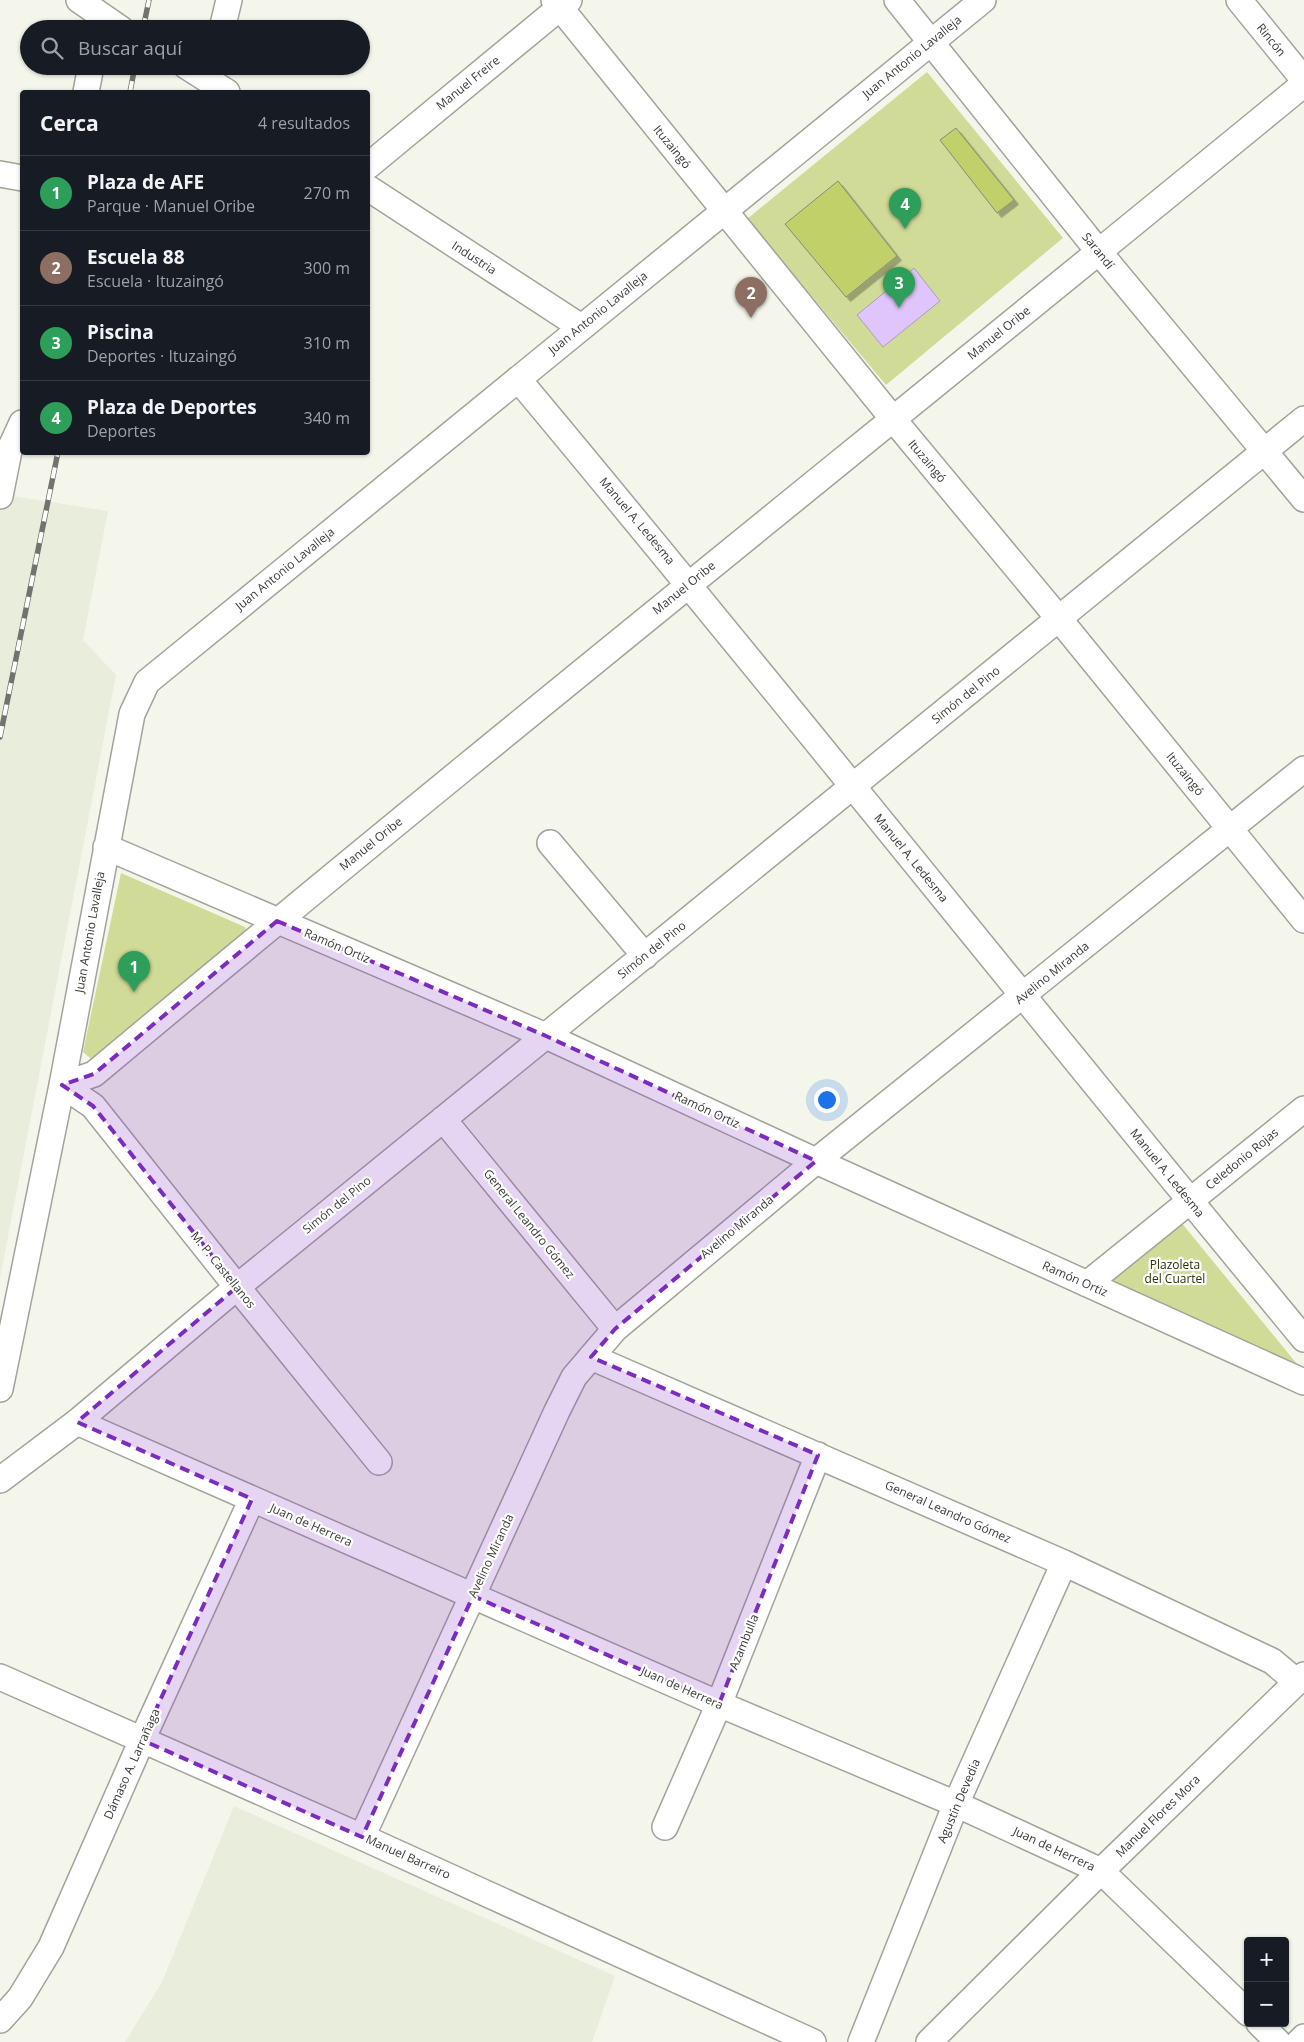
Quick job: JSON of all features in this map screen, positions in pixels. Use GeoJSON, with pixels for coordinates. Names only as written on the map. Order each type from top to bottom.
{"type":"FeatureCollection","features":[{"type":"Feature","properties":{"kind":"street"},"geometry":{"type":"LineString","coordinates":[[79,0],[108,20]]}},
{"type":"Feature","properties":{"kind":"street"},"geometry":{"type":"LineString","coordinates":[[224,20],[229,0]]}},
{"type":"Feature","properties":{"kind":"street","name":"Sarandí"},"geometry":{"type":"LineString","coordinates":[[897,0],[1099,252],[1304,499]]}},
{"type":"Feature","properties":{"kind":"street","name":"Juan Antonio Lavalleja"},"geometry":{"type":"LineString","coordinates":[[0,1389],[62,1085],[132,714],[147,682],[983,0]]}},
{"type":"Feature","properties":{"kind":"street","name":"Rincón"},"geometry":{"type":"LineString","coordinates":[[1239,0],[1304,80]]}},
{"type":"Feature","properties":{"kind":"street","name":"Manuel Freire"},"geometry":{"type":"LineString","coordinates":[[370,164],[561,3]]}},
{"type":"Feature","properties":{"kind":"street","name":"Ituzaingó"},"geometry":{"type":"LineString","coordinates":[[561,3],[724,211],[1304,920]]}},
{"type":"Feature","properties":{"kind":"street"},"geometry":{"type":"LineString","coordinates":[[86,90],[89,75]]}},
{"type":"Feature","properties":{"kind":"street","name":"Manuel Oribe"},"geometry":{"type":"LineString","coordinates":[[62,1085],[94,1074],[277,921],[689,583],[1304,84]]}},
{"type":"Feature","properties":{"kind":"street"},"geometry":{"type":"LineString","coordinates":[[0,174],[20,178]]}},
{"type":"Feature","properties":{"kind":"street","name":"Industria"},"geometry":{"type":"LineString","coordinates":[[370,189],[581,327]]}},
{"type":"Feature","properties":{"kind":"street","name":"Manuel A. Ledesma"},"geometry":{"type":"LineString","coordinates":[[518,379],[689,583],[1023,996],[1304,1339]]}},
{"type":"Feature","properties":{"kind":"street","name":"Simón del Pino"},"geometry":{"type":"LineString","coordinates":[[0,1480],[77,1422],[236,1287],[1060,620],[1304,419]]}},
{"type":"Feature","properties":{"kind":"street"},"geometry":{"type":"LineString","coordinates":[[0,496],[5,454],[20,427]]}},
{"type":"Feature","properties":{"kind":"street","name":"Avelino Miranda"},"geometry":{"type":"LineString","coordinates":[[362,1836],[574,1377],[591,1357],[615,1330],[816,1161],[1304,769]]}},
{"type":"Feature","properties":{"kind":"street"},"geometry":{"type":"LineString","coordinates":[[550,843],[644,956]]}},
{"type":"Feature","properties":{"kind":"street","name":"Ramón Ortiz"},"geometry":{"type":"LineString","coordinates":[[106,847],[546,1036],[816,1161],[1304,1382]]}},
{"type":"Feature","properties":{"kind":"street","name":"M. P. Castellanos"},"geometry":{"type":"LineString","coordinates":[[62,1085],[93,1106],[236,1287],[379,1462]]}},
{"type":"Feature","properties":{"kind":"street","name":"Celedonio Rojas"},"geometry":{"type":"LineString","coordinates":[[1087,1284],[1304,1109]]}},
{"type":"Feature","properties":{"kind":"street","name":"General Leandro Gómez"},"geometry":{"type":"LineString","coordinates":[[443,1119],[615,1330]]}},
{"type":"Feature","properties":{"kind":"street","name":"General Leandro Gómez"},"geometry":{"type":"LineString","coordinates":[[591,1357],[1064,1563],[1272,1661],[1301,1678]]}},
{"type":"Feature","properties":{"kind":"street","name":"Juan de Herrera"},"geometry":{"type":"LineString","coordinates":[[77,1422],[719,1704],[956,1804],[1100,1872],[1244,2009]]}},
{"type":"Feature","properties":{"kind":"street","name":"Azambulla"},"geometry":{"type":"LineString","coordinates":[[665,1827],[719,1704],[818,1455]]}},
{"type":"Feature","properties":{"kind":"street","name":"Dámaso A. Larrañaga"},"geometry":{"type":"LineString","coordinates":[[0,2020],[20,1998],[51,1947],[142,1740],[252,1499]]}},
{"type":"Feature","properties":{"kind":"street","name":"Agustín Devedia"},"geometry":{"type":"LineString","coordinates":[[861,2042],[956,1804],[1064,1563]]}},
{"type":"Feature","properties":{"kind":"street","name":"Manuel Barreiro"},"geometry":{"type":"LineString","coordinates":[[0,1677],[362,1836],[813,2042]]}},
{"type":"Feature","properties":{"kind":"street","name":"Manuel Flores Mora"},"geometry":{"type":"LineString","coordinates":[[929,2042],[1100,1872],[1301,1678]]}},
{"type":"Feature","properties":{"kind":"street"},"geometry":{"type":"LineString","coordinates":[[1263,2027],[1278,2042]]}},
{"type":"Feature","properties":{"kind":"street"},"geometry":{"type":"LineString","coordinates":[[1299,2042],[1304,2037]]}},
{"type":"Feature","properties":{"kind":"highlighted area"},"geometry":{"type":"Polygon","coordinates":[[[277,921],[546,1036],[816,1161],[615,1329],[591,1357],[818,1455],[719,1704],[473,1596],[362,1837],[142,1740],[252,1499],[77,1422],[237,1287],[93,1106],[62,1085],[94,1074],[277,921]]]}},
{"type":"Feature","properties":{"kind":"shaded area"},"geometry":{"type":"Polygon","coordinates":[[[914,268],[940,301],[883,347],[857,315],[914,268]]]}},
{"type":"Feature","properties":{"kind":"shaded area"},"geometry":{"type":"Polygon","coordinates":[[[0,494],[108,511],[83,640],[116,675],[0,1278],[0,494]]]}},
{"type":"Feature","properties":{"kind":"shaded area"},"geometry":{"type":"Polygon","coordinates":[[[234,1806],[615,1976],[592,2042],[125,2042],[162,1982],[234,1806]]]}},
{"type":"Feature","properties":{"kind":"green space"},"geometry":{"type":"Polygon","coordinates":[[[927,72],[1063,238],[886,385],[747,219],[927,72]]]}},
{"type":"Feature","properties":{"kind":"green space"},"geometry":{"type":"Polygon","coordinates":[[[121,873],[245,927],[247,932],[91,1059],[83,1052],[121,873]]]}},
{"type":"Feature","properties":{"kind":"green space","name":"Plazoleta del Cuartel"},"geometry":{"type":"Polygon","coordinates":[[[1180,1221],[1297,1364],[1106,1283],[1180,1221]]]}},
{"type":"Feature","properties":{"kind":"building"},"geometry":{"type":"Polygon","coordinates":[[[956,128],[1014,200],[997,213],[940,140],[956,128]]]}},
{"type":"Feature","properties":{"kind":"building"},"geometry":{"type":"Polygon","coordinates":[[[838,181],[897,256],[846,297],[785,224],[838,181]]]}},
{"type":"Feature","properties":{"kind":"railway"},"geometry":{"type":"LineString","coordinates":[[145,20],[149,0]]}},
{"type":"Feature","properties":{"kind":"railway"},"geometry":{"type":"LineString","coordinates":[[130,90],[133,75]]}},
{"type":"Feature","properties":{"kind":"railway"},"geometry":{"type":"LineString","coordinates":[[0,737],[57,455]]}},
{"type":"Feature","properties":{"kind":"place","name":"Plaza de Deportes"},"geometry":{"type":"Point","coordinates":[905,229]}},
{"type":"Feature","properties":{"kind":"place","name":"Piscina"},"geometry":{"type":"Point","coordinates":[899,308]}},
{"type":"Feature","properties":{"kind":"place","name":"Escuela 88"},"geometry":{"type":"Point","coordinates":[751,318]}},
{"type":"Feature","properties":{"kind":"place","name":"Plaza de AFE"},"geometry":{"type":"Point","coordinates":[134,992]}}]}
